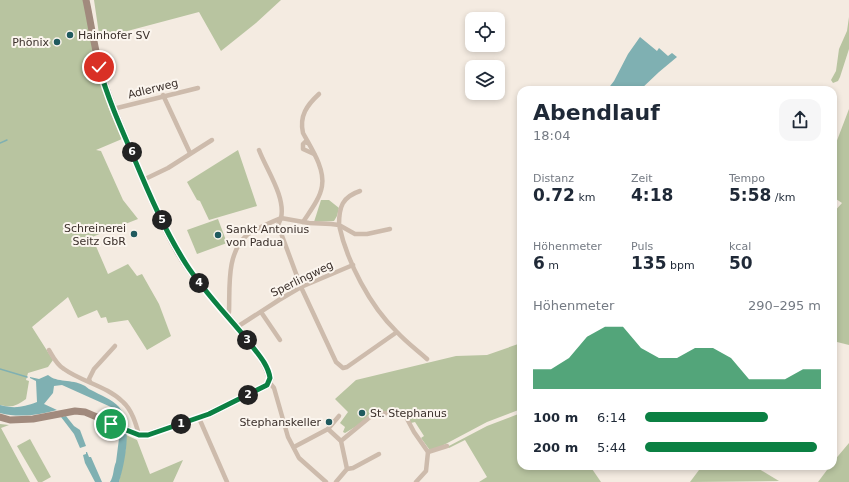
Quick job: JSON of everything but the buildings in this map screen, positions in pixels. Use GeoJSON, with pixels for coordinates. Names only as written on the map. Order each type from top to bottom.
{"type":"FeatureCollection","features":[{"type":"Feature","properties":{"kind":"street"},"geometry":{"type":"LineString","coordinates":[[86,0],[99,67],[113,109],[143,180],[169,235],[187,266],[237,327],[266,367],[269,374],[269,382],[274,388],[288,437],[299,458],[326,482]]}},
{"type":"Feature","properties":{"kind":"street","name":"Adlerweg"},"geometry":{"type":"LineString","coordinates":[[113,109],[163,95],[198,88]]}},
{"type":"Feature","properties":{"kind":"street"},"geometry":{"type":"LineString","coordinates":[[303,222],[316,201],[322,186],[320,166],[302,128],[302,115],[308,105],[318,94]]}},
{"type":"Feature","properties":{"kind":"street"},"geometry":{"type":"LineString","coordinates":[[163,95],[190,153]]}},
{"type":"Feature","properties":{"kind":"street"},"geometry":{"type":"LineString","coordinates":[[143,180],[168,168],[212,140]]}},
{"type":"Feature","properties":{"kind":"street"},"geometry":{"type":"LineString","coordinates":[[259,150],[281,199],[281,218],[278,225],[301,287],[336,362],[343,368],[347,367],[397,332]]}},
{"type":"Feature","properties":{"kind":"street"},"geometry":{"type":"LineString","coordinates":[[360,191],[350,194],[340,209],[339,225],[343,243],[353,265],[376,306],[397,332],[427,358]]}},
{"type":"Feature","properties":{"kind":"street"},"geometry":{"type":"LineString","coordinates":[[227,316],[229,312],[230,269],[239,245],[249,234],[281,218],[303,222],[339,225],[354,234],[367,234],[390,229]]}},
{"type":"Feature","properties":{"kind":"street","name":"Sperlingweg"},"geometry":{"type":"LineString","coordinates":[[237,327],[301,287],[353,265]]}},
{"type":"Feature","properties":{"kind":"street"},"geometry":{"type":"LineString","coordinates":[[261,312],[280,340]]}},
{"type":"Feature","properties":{"kind":"street"},"geometry":{"type":"LineString","coordinates":[[90,382],[89,379],[94,369],[115,346]]}},
{"type":"Feature","properties":{"kind":"street"},"geometry":{"type":"LineString","coordinates":[[49,350],[56,362],[63,369],[90,382],[123,402],[128,407],[137,434]]}},
{"type":"Feature","properties":{"kind":"street"},"geometry":{"type":"LineString","coordinates":[[0,417],[10,420],[33,419],[65,412],[85,412],[137,434],[148,435],[199,418],[256,391],[267,385],[269,382]]}},
{"type":"Feature","properties":{"kind":"street"},"geometry":{"type":"LineString","coordinates":[[341,441],[370,417],[377,414],[402,412],[428,452],[426,471],[416,482]]}},
{"type":"Feature","properties":{"kind":"street"},"geometry":{"type":"LineString","coordinates":[[294,447],[328,429],[340,416]]}},
{"type":"Feature","properties":{"kind":"street"},"geometry":{"type":"LineString","coordinates":[[199,418],[227,482]]}},
{"type":"Feature","properties":{"kind":"street"},"geometry":{"type":"LineString","coordinates":[[328,429],[341,441],[347,469]]}},
{"type":"Feature","properties":{"kind":"street"},"geometry":{"type":"LineString","coordinates":[[428,452],[447,446]]}},
{"type":"Feature","properties":{"kind":"street"},"geometry":{"type":"LineString","coordinates":[[336,482],[347,469],[353,468],[379,454]]}},
{"type":"Feature","properties":{"kind":"green space"},"geometry":{"type":"Polygon","coordinates":[[[0,0],[83,0],[109,104],[108,106],[122,139],[96,150],[101,151],[123,200],[138,219],[92,237],[108,274],[128,264],[137,276],[142,274],[159,304],[171,336],[147,350],[128,320],[108,323],[106,317],[101,318],[97,310],[78,318],[68,297],[32,327],[53,360],[48,367],[28,373],[26,380],[29,381],[26,399],[17,405],[11,406],[0,405],[0,0]]]}},
{"type":"Feature","properties":{"kind":"green space"},"geometry":{"type":"Polygon","coordinates":[[[94,0],[281,0],[256,23],[221,51],[199,12],[101,38],[101,34],[99,34],[94,0]]]}},
{"type":"Feature","properties":{"kind":"green space"},"geometry":{"type":"Polygon","coordinates":[[[849,17],[849,49],[840,77],[838,81],[833,83],[831,80],[836,71],[839,49],[847,31],[849,17]]]}},
{"type":"Feature","properties":{"kind":"green space"},"geometry":{"type":"Polygon","coordinates":[[[849,109],[849,345],[837,342],[837,209],[842,203],[837,200],[837,140],[849,109]]]}},
{"type":"Feature","properties":{"kind":"green space"},"geometry":{"type":"Polygon","coordinates":[[[238,150],[257,206],[209,220],[200,201],[197,200],[187,182],[238,150]]]}},
{"type":"Feature","properties":{"kind":"green space"},"geometry":{"type":"Polygon","coordinates":[[[321,200],[329,200],[339,208],[334,221],[314,222],[321,200]]]}},
{"type":"Feature","properties":{"kind":"green space"},"geometry":{"type":"Polygon","coordinates":[[[218,219],[227,243],[197,254],[187,230],[218,219]]]}},
{"type":"Feature","properties":{"kind":"green space"},"geometry":{"type":"Polygon","coordinates":[[[517,344],[517,411],[487,422],[438,448],[433,449],[429,449],[421,438],[424,436],[415,422],[411,423],[405,410],[379,412],[375,409],[360,424],[345,433],[343,432],[345,427],[340,423],[348,412],[335,399],[356,380],[456,356],[487,355],[517,344]]]}},
{"type":"Feature","properties":{"kind":"green space"},"geometry":{"type":"Polygon","coordinates":[[[517,415],[517,470],[593,470],[601,482],[479,482],[487,477],[465,440],[449,448],[447,447],[487,426],[517,415]]]}},
{"type":"Feature","properties":{"kind":"green space"},"geometry":{"type":"Polygon","coordinates":[[[0,424],[9,425],[1,428],[30,482],[0,482],[0,424]]]}},
{"type":"Feature","properties":{"kind":"green space"},"geometry":{"type":"Polygon","coordinates":[[[126,435],[137,440],[150,474],[183,460],[173,482],[119,482],[126,447],[126,435]]]}},
{"type":"Feature","properties":{"kind":"green space"},"geometry":{"type":"Polygon","coordinates":[[[30,439],[51,477],[42,482],[38,482],[17,446],[30,439]]]}},
{"type":"Feature","properties":{"kind":"green space"},"geometry":{"type":"Polygon","coordinates":[[[849,443],[849,482],[818,482],[827,470],[837,470],[837,457],[849,443]]]}},
{"type":"Feature","properties":{"kind":"green space"},"geometry":{"type":"Polygon","coordinates":[[[699,470],[761,470],[779,481],[690,482],[699,470]]]}},
{"type":"Feature","properties":{"kind":"water"},"geometry":{"type":"Polygon","coordinates":[[[640,37],[657,51],[659,48],[668,56],[672,53],[677,57],[644,86],[610,86],[628,54],[640,37]]]}},
{"type":"Feature","properties":{"kind":"water"},"geometry":{"type":"Polygon","coordinates":[[[48,375],[56,379],[84,385],[90,390],[109,399],[119,407],[126,423],[127,433],[124,465],[119,482],[110,482],[116,462],[121,423],[117,413],[111,407],[62,385],[54,386],[53,393],[44,404],[57,410],[29,415],[7,415],[0,413],[0,405],[19,407],[37,402],[36,381],[30,377],[39,379],[48,375]]]}},
{"type":"Feature","properties":{"kind":"water"},"geometry":{"type":"Polygon","coordinates":[[[66,416],[74,426],[80,430],[86,446],[80,448],[74,434],[61,417],[66,416]]]}},
{"type":"Feature","properties":{"kind":"water"},"geometry":{"type":"Polygon","coordinates":[[[86,452],[89,457],[91,457],[102,482],[95,482],[85,463],[83,455],[86,454],[86,452]]]}},
{"type":"Feature","properties":{"kind":"waterway"},"geometry":{"type":"LineString","coordinates":[[0,143],[7,140]]}},
{"type":"Feature","properties":{"kind":"waterway"},"geometry":{"type":"LineString","coordinates":[[0,369],[27,377]]}},
{"type":"Feature","properties":{"kind":"place","name":"Hainhofer SV"},"geometry":{"type":"Point","coordinates":[70,35]}},
{"type":"Feature","properties":{"kind":"place","name":"Phönix"},"geometry":{"type":"Point","coordinates":[57,42]}},
{"type":"Feature","properties":{"kind":"place","name":"Schreinerei Seitz GbR"},"geometry":{"type":"Point","coordinates":[134,234]}},
{"type":"Feature","properties":{"kind":"place","name":"Sankt Antonius von Padua"},"geometry":{"type":"Point","coordinates":[218,235]}},
{"type":"Feature","properties":{"kind":"place","name":"St. Stephanus"},"geometry":{"type":"Point","coordinates":[362,413]}},
{"type":"Feature","properties":{"kind":"place","name":"Stephanskeller"},"geometry":{"type":"Point","coordinates":[329,422]}},
{"type":"Feature","properties":{"kind":"route"},"geometry":{"type":"LineString","coordinates":[[99,67],[113,109],[143,180],[169,235],[198,282],[232,321],[260,358],[266,367],[270,378],[267,385],[209,414],[148,435],[139,435],[111,424]]}}]}
